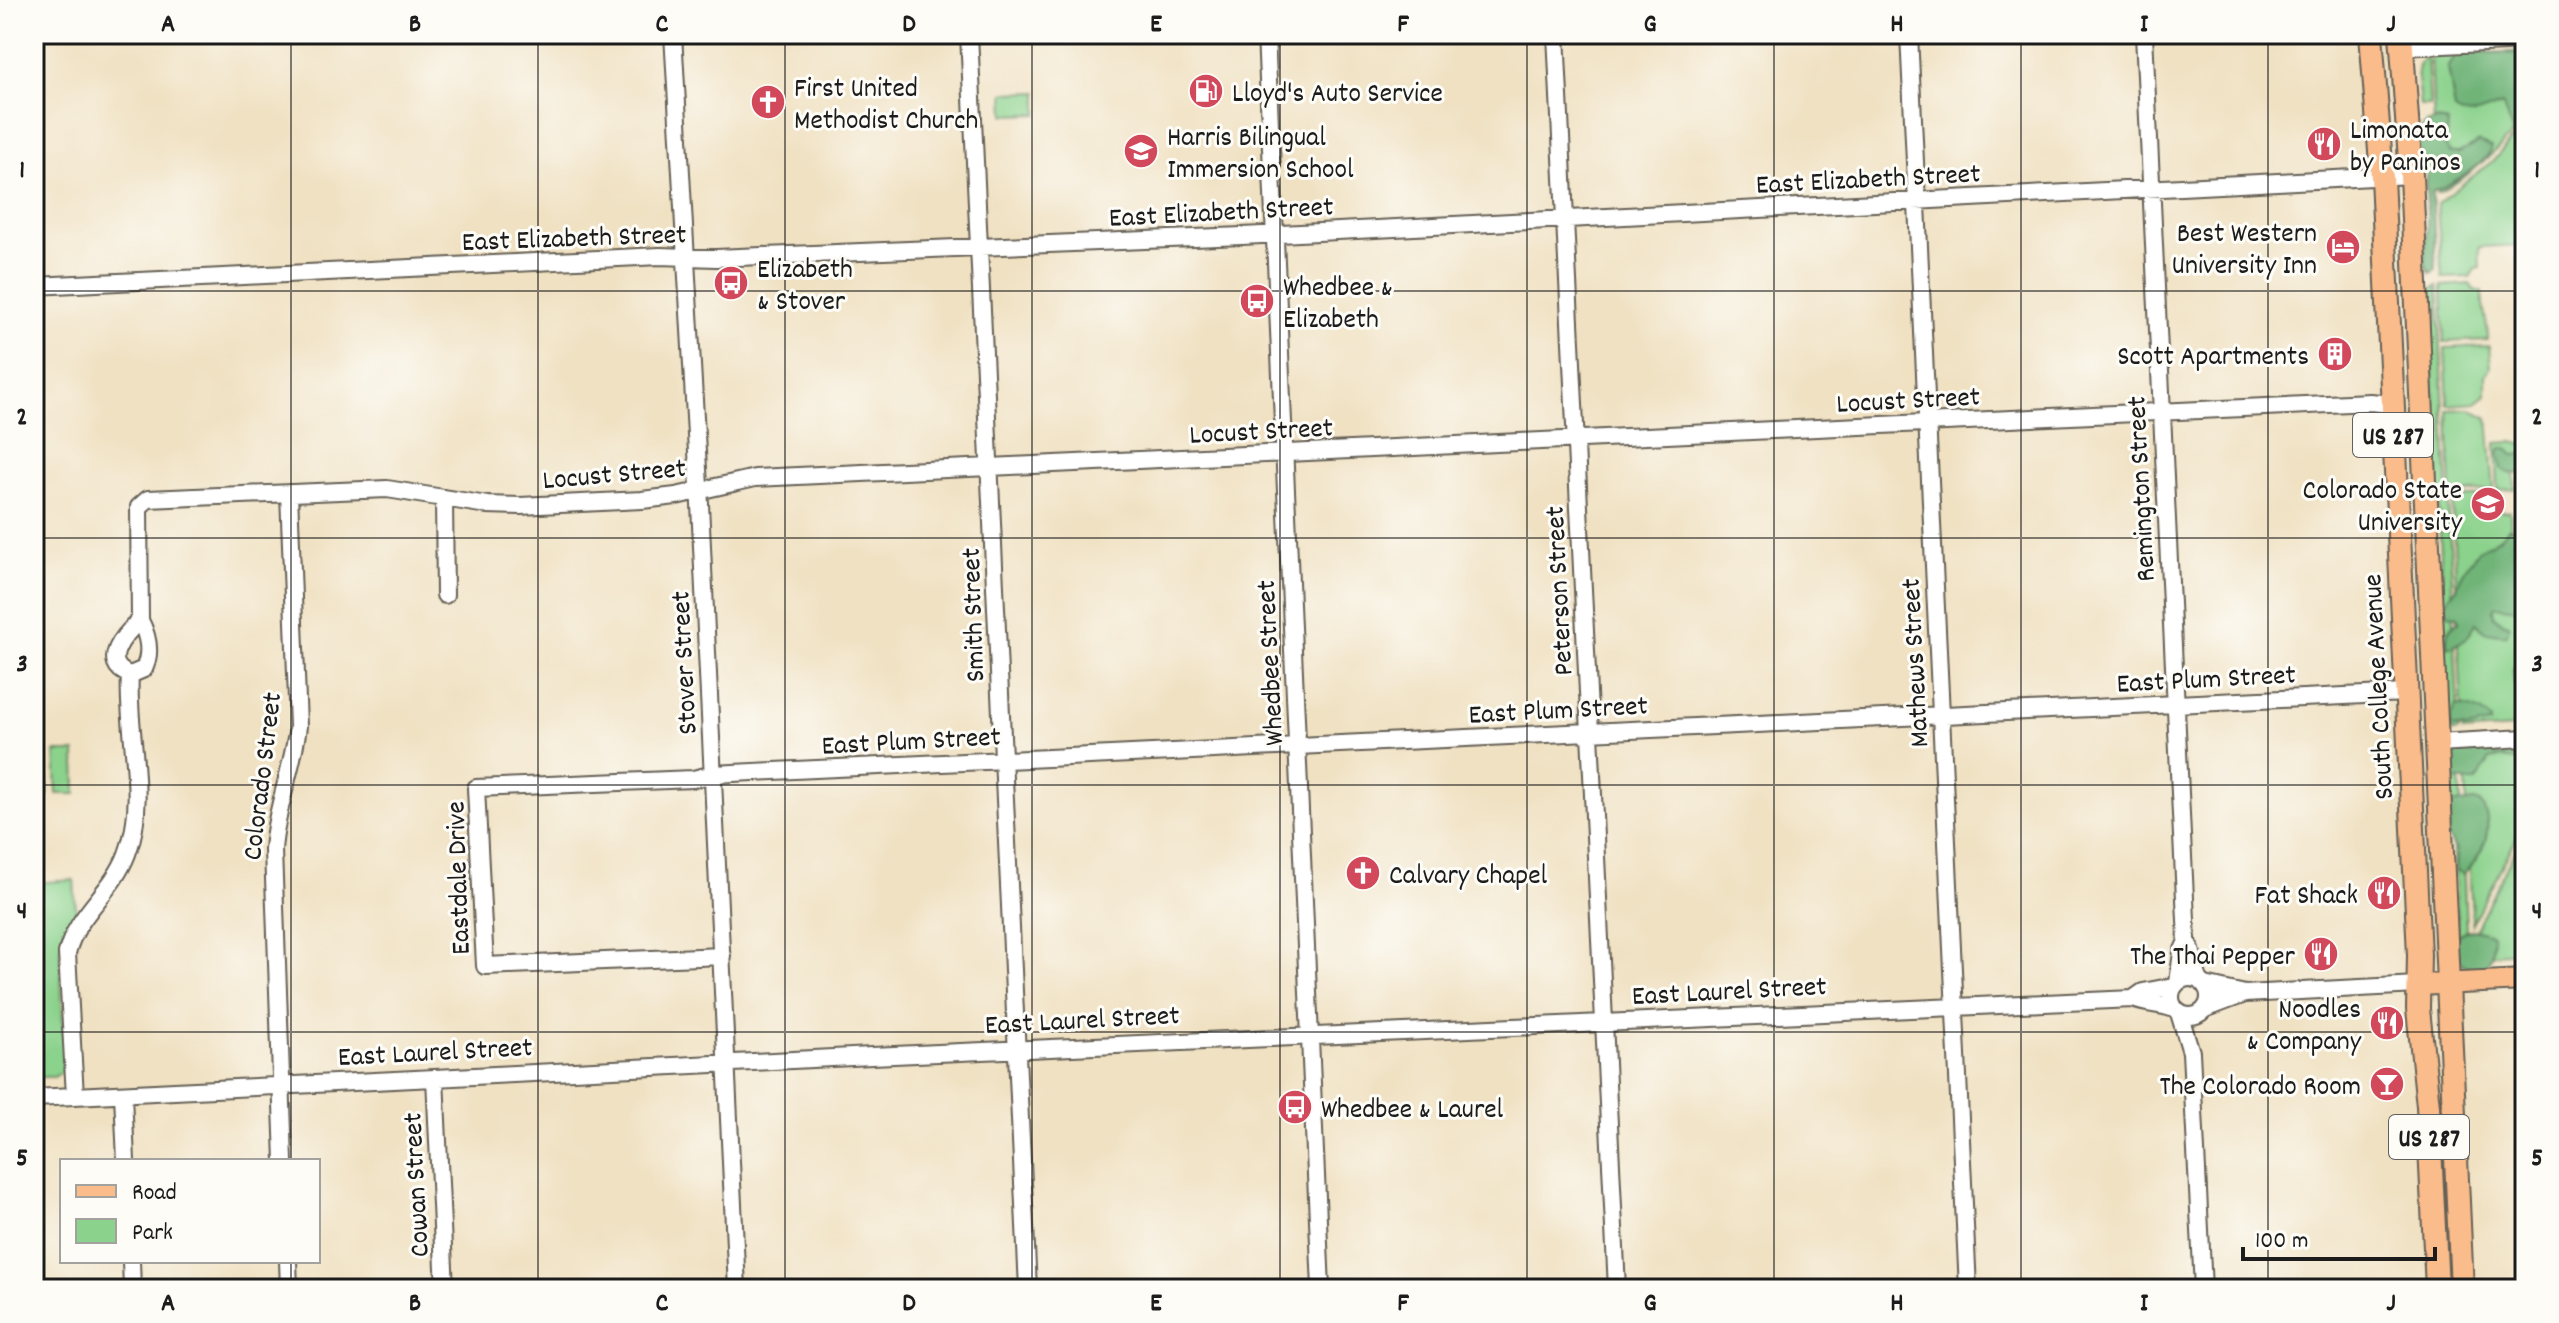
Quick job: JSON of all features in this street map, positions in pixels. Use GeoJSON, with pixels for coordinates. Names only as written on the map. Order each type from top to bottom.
{"type":"FeatureCollection","features":[{"type":"Feature","properties":{"kind":"highway","name":"South College Avenue"},"geometry":{"type":"LineString","coordinates":[[2371,34],[2382,177],[2419,955],[2420,1045],[2428,1106],[2437,1289]]}},
{"type":"Feature","properties":{"kind":"highway","name":"South College Avenue"},"geometry":{"type":"LineString","coordinates":[[2402,40],[2411,175],[2462,1289]]}},
{"type":"Feature","properties":{"kind":"highway"},"geometry":{"type":"LineString","coordinates":[[2392,404],[2405,416],[2424,484]]}},
{"type":"Feature","properties":{"kind":"highway"},"geometry":{"type":"LineString","coordinates":[[2406,693],[2418,695],[2426,706],[2438,741]]}},
{"type":"Feature","properties":{"kind":"main road"},"geometry":{"type":"LineString","coordinates":[[2418,985],[2525,980]]}},
{"type":"Feature","properties":{"kind":"street","name":"Stover Street"},"geometry":{"type":"LineString","coordinates":[[673,34],[700,490],[737,1289]]}},
{"type":"Feature","properties":{"kind":"street","name":"Smith Street"},"geometry":{"type":"LineString","coordinates":[[969,34],[1028,1289]]}},
{"type":"Feature","properties":{"kind":"street","name":"Whedbee Street"},"geometry":{"type":"LineString","coordinates":[[1266,34],[1321,1289]]}},
{"type":"Feature","properties":{"kind":"street","name":"Peterson Street"},"geometry":{"type":"LineString","coordinates":[[1556,34],[1617,1289]]}},
{"type":"Feature","properties":{"kind":"street","name":"Mathews Street"},"geometry":{"type":"LineString","coordinates":[[1909,34],[1968,1289]]}},
{"type":"Feature","properties":{"kind":"street","name":"Remington Street"},"geometry":{"type":"LineString","coordinates":[[2144,34],[2187,941],[2176,984]]}},
{"type":"Feature","properties":{"kind":"street"},"geometry":{"type":"LineString","coordinates":[[2402,40],[2525,41]]}},
{"type":"Feature","properties":{"kind":"street","name":"East Elizabeth Street"},"geometry":{"type":"LineString","coordinates":[[34,286],[645,257],[981,248],[2411,175]]}},
{"type":"Feature","properties":{"kind":"street","name":"Locust Street"},"geometry":{"type":"LineString","coordinates":[[140,620],[139,507],[148,499],[387,489],[487,505],[520,506],[642,500],[755,478],[2370,402],[2392,404]]}},
{"type":"Feature","properties":{"kind":"street","name":"Colorado Street"},"geometry":{"type":"LineString","coordinates":[[284,1159],[273,850],[278,812],[296,743],[299,701],[289,493]]}},
{"type":"Feature","properties":{"kind":"street"},"geometry":{"type":"LineString","coordinates":[[444,498],[445,595]]}},
{"type":"Feature","properties":{"kind":"street"},"geometry":{"type":"LineString","coordinates":[[140,620],[147,634],[149,653],[144,669],[130,675],[122,672],[115,657],[118,645],[140,620]]}},
{"type":"Feature","properties":{"kind":"street"},"geometry":{"type":"LineString","coordinates":[[75,1096],[67,953],[71,935],[79,922],[106,893],[119,873],[134,825],[136,797],[130,675]]}},
{"type":"Feature","properties":{"kind":"street","name":"East Plum Street"},"geometry":{"type":"LineString","coordinates":[[714,774],[2406,693]]}},
{"type":"Feature","properties":{"kind":"street"},"geometry":{"type":"LineString","coordinates":[[2438,741],[2525,738]]}},
{"type":"Feature","properties":{"kind":"street","name":"Eastdale Drive"},"geometry":{"type":"LineString","coordinates":[[714,774],[693,779],[476,788],[485,966],[722,956]]}},
{"type":"Feature","properties":{"kind":"street","name":"Remington Street"},"geometry":{"type":"LineString","coordinates":[[2187,941],[2202,983]]}},
{"type":"Feature","properties":{"kind":"street"},"geometry":{"type":"LineString","coordinates":[[2203,1289],[2191,1052],[2170,997],[2176,984],[2189,978],[2245,994],[2418,985]]}},
{"type":"Feature","properties":{"kind":"street"},"geometry":{"type":"LineString","coordinates":[[2191,1052],[2209,996],[2202,983]]}},
{"type":"Feature","properties":{"kind":"street","name":"East Laurel Street"},"geometry":{"type":"LineString","coordinates":[[2133,999],[2143,992],[2176,984]]}},
{"type":"Feature","properties":{"kind":"street"},"geometry":{"type":"LineString","coordinates":[[2176,1011],[2190,1016],[2245,994]]}},
{"type":"Feature","properties":{"kind":"street","name":"East Laurel Street"},"geometry":{"type":"LineString","coordinates":[[34,1098],[1016,1049],[2133,999],[2143,1004],[2159,1003],[2176,1011]]}},
{"type":"Feature","properties":{"kind":"street","name":"Cowan Street"},"geometry":{"type":"LineString","coordinates":[[435,1078],[445,1289]]}},
{"type":"Feature","properties":{"kind":"street"},"geometry":{"type":"LineString","coordinates":[[123,1094],[126,1159]]}},
{"type":"Feature","properties":{"kind":"street"},"geometry":{"type":"LineString","coordinates":[[131,1263],[132,1289]]}},
{"type":"Feature","properties":{"kind":"street"},"geometry":{"type":"LineString","coordinates":[[288,1263],[289,1289]]}},
{"type":"Feature","properties":{"kind":"green space"},"geometry":{"type":"Polygon","coordinates":[[[2459,51],[2522,54],[2525,60],[2524,149],[2516,148],[2502,105],[2472,115],[2455,110],[2448,68],[2459,51]]]}},
{"type":"Feature","properties":{"kind":"green space"},"geometry":{"type":"Polygon","coordinates":[[[2525,51],[2526,102],[2519,124],[2486,159],[2437,193],[2431,56],[2525,51]]]}},
{"type":"Feature","properties":{"kind":"green space"},"geometry":{"type":"Polygon","coordinates":[[[2427,56],[2430,106],[2420,106],[2418,71],[2427,56]]]}},
{"type":"Feature","properties":{"kind":"green space"},"geometry":{"type":"Polygon","coordinates":[[[1038,92],[1038,114],[1005,115],[1004,93],[1038,92]]]}},
{"type":"Feature","properties":{"kind":"green space"},"geometry":{"type":"Polygon","coordinates":[[[2439,120],[2448,123],[2446,147],[2450,153],[2459,153],[2479,142],[2492,147],[2475,167],[2432,192],[2436,270],[2430,273],[2424,258],[2427,169],[2417,138],[2421,128],[2439,120]]]}},
{"type":"Feature","properties":{"kind":"green space"},"geometry":{"type":"Polygon","coordinates":[[[2525,124],[2525,245],[2479,247],[2480,268],[2475,269],[2470,277],[2442,278],[2437,204],[2494,160],[2525,124]]]}},
{"type":"Feature","properties":{"kind":"green space"},"geometry":{"type":"Polygon","coordinates":[[[2470,284],[2474,290],[2482,292],[2488,340],[2444,342],[2442,286],[2470,284]]]}},
{"type":"Feature","properties":{"kind":"green space"},"geometry":{"type":"Polygon","coordinates":[[[2438,286],[2459,731],[2453,732],[2449,729],[2429,291],[2438,286]]]}},
{"type":"Feature","properties":{"kind":"green space"},"geometry":{"type":"Polygon","coordinates":[[[2489,346],[2491,368],[2486,375],[2486,395],[2476,403],[2448,405],[2445,348],[2489,346]]]}},
{"type":"Feature","properties":{"kind":"green space"},"geometry":{"type":"Polygon","coordinates":[[[2471,409],[2488,418],[2494,490],[2451,494],[2448,410],[2471,409]]]}},
{"type":"Feature","properties":{"kind":"green space"},"geometry":{"type":"Polygon","coordinates":[[[2496,443],[2525,445],[2525,472],[2514,473],[2515,489],[2498,490],[2496,443]]]}},
{"type":"Feature","properties":{"kind":"green space"},"geometry":{"type":"Polygon","coordinates":[[[2501,448],[2507,448],[2514,455],[2525,454],[2525,474],[2508,473],[2502,469],[2501,448]]]}},
{"type":"Feature","properties":{"kind":"green space"},"geometry":{"type":"Polygon","coordinates":[[[2495,497],[2495,511],[2510,511],[2512,560],[2525,579],[2525,727],[2463,732],[2452,498],[2495,497]]]}},
{"type":"Feature","properties":{"kind":"green space"},"geometry":{"type":"Polygon","coordinates":[[[2508,528],[2516,528],[2525,562],[2525,610],[2495,606],[2494,617],[2509,625],[2506,635],[2487,632],[2476,623],[2467,638],[2451,647],[2447,646],[2448,631],[2459,622],[2458,616],[2448,615],[2447,600],[2474,556],[2508,528]]]}},
{"type":"Feature","properties":{"kind":"green space"},"geometry":{"type":"Polygon","coordinates":[[[2525,657],[2525,721],[2521,721],[2513,668],[2525,657]]]}},
{"type":"Feature","properties":{"kind":"green space"},"geometry":{"type":"Polygon","coordinates":[[[2456,706],[2479,711],[2491,720],[2491,724],[2467,729],[2449,727],[2456,706]]]}},
{"type":"Feature","properties":{"kind":"green space"},"geometry":{"type":"Polygon","coordinates":[[[2525,746],[2525,761],[2490,760],[2476,781],[2451,781],[2447,754],[2525,746]]]}},
{"type":"Feature","properties":{"kind":"green space"},"geometry":{"type":"Polygon","coordinates":[[[55,752],[75,752],[76,794],[57,794],[55,752]]]}},
{"type":"Feature","properties":{"kind":"green space"},"geometry":{"type":"Polygon","coordinates":[[[2525,752],[2525,822],[2472,923],[2465,756],[2525,752]]]}},
{"type":"Feature","properties":{"kind":"green space"},"geometry":{"type":"Polygon","coordinates":[[[34,753],[46,753],[48,795],[34,795],[34,753]]]}},
{"type":"Feature","properties":{"kind":"green space"},"geometry":{"type":"Polygon","coordinates":[[[2449,756],[2459,756],[2467,955],[2459,955],[2449,756]]]}},
{"type":"Feature","properties":{"kind":"green space"},"geometry":{"type":"Polygon","coordinates":[[[2474,801],[2481,803],[2485,812],[2487,832],[2476,859],[2463,874],[2456,870],[2457,852],[2448,837],[2450,805],[2474,801]]]}},
{"type":"Feature","properties":{"kind":"green space"},"geometry":{"type":"Polygon","coordinates":[[[2525,831],[2525,952],[2474,955],[2473,934],[2525,831]]]}},
{"type":"Feature","properties":{"kind":"green space"},"geometry":{"type":"Polygon","coordinates":[[[74,880],[76,912],[60,948],[65,1070],[54,1077],[34,1077],[34,883],[74,880]]]}},
{"type":"Feature","properties":{"kind":"green space"},"geometry":{"type":"Polygon","coordinates":[[[2473,929],[2492,934],[2492,952],[2485,969],[2466,966],[2455,953],[2456,938],[2473,929]]]}},
{"type":"Feature","properties":{"kind":"place","name":"Lloyd's Auto Service"},"geometry":{"type":"Point","coordinates":[1206,91]}},
{"type":"Feature","properties":{"kind":"place","name":"First United Methodist Church"},"geometry":{"type":"Point","coordinates":[768,102]}},
{"type":"Feature","properties":{"kind":"place","name":"Limonata by Paninos"},"geometry":{"type":"Point","coordinates":[2324,144]}},
{"type":"Feature","properties":{"kind":"place","name":"Harris Bilingual Immersion School"},"geometry":{"type":"Point","coordinates":[1141,151]}},
{"type":"Feature","properties":{"kind":"place","name":"Best Western University Inn"},"geometry":{"type":"Point","coordinates":[2343,247]}},
{"type":"Feature","properties":{"kind":"place","name":"Elizabeth & Stover"},"geometry":{"type":"Point","coordinates":[731,283]}},
{"type":"Feature","properties":{"kind":"place","name":"Whedbee & Elizabeth"},"geometry":{"type":"Point","coordinates":[1257,301]}},
{"type":"Feature","properties":{"kind":"place","name":"Scott Apartments"},"geometry":{"type":"Point","coordinates":[2335,354]}},
{"type":"Feature","properties":{"kind":"place","name":"Colorado State University"},"geometry":{"type":"Point","coordinates":[2488,504]}},
{"type":"Feature","properties":{"kind":"place","name":"Calvary Chapel"},"geometry":{"type":"Point","coordinates":[1363,873]}},
{"type":"Feature","properties":{"kind":"place","name":"Fat Shack"},"geometry":{"type":"Point","coordinates":[2384,893]}},
{"type":"Feature","properties":{"kind":"place","name":"The Thai Pepper"},"geometry":{"type":"Point","coordinates":[2321,954]}},
{"type":"Feature","properties":{"kind":"place","name":"Noodles & Company"},"geometry":{"type":"Point","coordinates":[2387,1023]}},
{"type":"Feature","properties":{"kind":"place","name":"The Colorado Room"},"geometry":{"type":"Point","coordinates":[2387,1084]}},
{"type":"Feature","properties":{"kind":"place","name":"Whedbee & Laurel"},"geometry":{"type":"Point","coordinates":[1295,1107]}}]}
